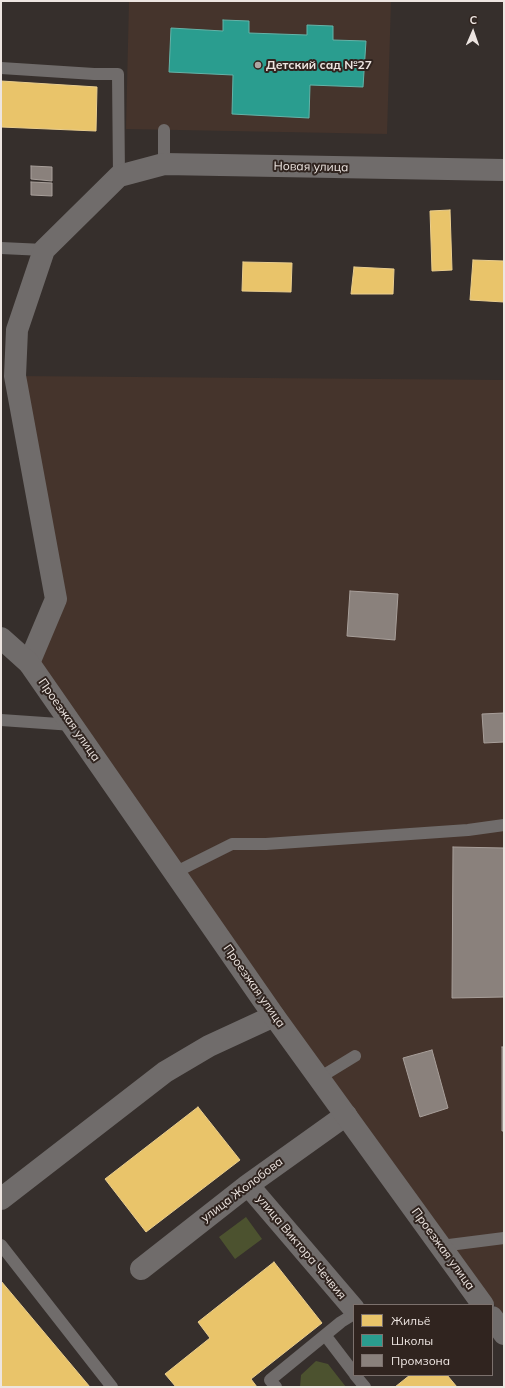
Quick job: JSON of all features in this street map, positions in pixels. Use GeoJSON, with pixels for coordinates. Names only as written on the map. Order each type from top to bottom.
{"type":"FeatureCollection","features":[{"type":"Feature","properties":{"kind":"street","name":"Новая улица"},"geometry":{"type":"LineString","coordinates":[[119,176],[164,164],[504,170]]}},
{"type":"Feature","properties":{"kind":"street"},"geometry":{"type":"LineString","coordinates":[[29,663],[56,599],[15,376],[17,330],[44,250],[119,176]]}},
{"type":"Feature","properties":{"kind":"street","name":"Проезжая улица"},"geometry":{"type":"LineString","coordinates":[[1,638],[29,663],[176,872],[274,1016],[482,1304]]}},
{"type":"Feature","properties":{"kind":"street"},"geometry":{"type":"LineString","coordinates":[[1,1201],[165,1072],[209,1046],[274,1016]]}},
{"type":"Feature","properties":{"kind":"street","name":"улица Жолобова"},"geometry":{"type":"LineString","coordinates":[[141,1269],[248,1185],[346,1115]]}},
{"type":"Feature","properties":{"kind":"street","name":"улица Виктора Чечвия"},"geometry":{"type":"LineString","coordinates":[[248,1185],[353,1308]]}},
{"type":"Feature","properties":{"kind":"street"},"geometry":{"type":"LineString","coordinates":[[493,1318],[504,1334]]}},
{"type":"Feature","properties":{"kind":"lane"},"geometry":{"type":"LineString","coordinates":[[1,68],[94,74],[118,74],[119,176]]}},
{"type":"Feature","properties":{"kind":"lane"},"geometry":{"type":"LineString","coordinates":[[164,130],[164,164]]}},
{"type":"Feature","properties":{"kind":"lane"},"geometry":{"type":"LineString","coordinates":[[1,248],[44,250]]}},
{"type":"Feature","properties":{"kind":"lane"},"geometry":{"type":"LineString","coordinates":[[1,720],[73,725]]}},
{"type":"Feature","properties":{"kind":"lane"},"geometry":{"type":"LineString","coordinates":[[176,872],[232,844],[266,844],[468,830],[504,825]]}},
{"type":"Feature","properties":{"kind":"lane"},"geometry":{"type":"LineString","coordinates":[[319,1078],[355,1056]]}},
{"type":"Feature","properties":{"kind":"lane"},"geometry":{"type":"LineString","coordinates":[[441,1246],[504,1238]]}},
{"type":"Feature","properties":{"kind":"lane"},"geometry":{"type":"LineString","coordinates":[[1,1245],[112,1387]]}},
{"type":"Feature","properties":{"kind":"lane"},"geometry":{"type":"LineString","coordinates":[[276,1387],[270,1380],[341,1322],[353,1315]]}},
{"type":"Feature","properties":{"kind":"lane"},"geometry":{"type":"LineString","coordinates":[[325,1335],[353,1371]]}},
{"type":"Feature","properties":{"kind":"lane"},"geometry":{"type":"LineString","coordinates":[[357,1376],[365,1387]]}},
{"type":"Feature","properties":{"kind":"shaded area","name":"Детский сад №27"},"geometry":{"type":"Polygon","coordinates":[[[129,1],[391,1],[387,134],[126,129],[129,1]]]}},
{"type":"Feature","properties":{"kind":"shaded area"},"geometry":{"type":"Polygon","coordinates":[[[15,376],[504,380],[504,1318],[29,663],[56,599],[15,376]]]}},
{"type":"Feature","properties":{"kind":"green space"},"geometry":{"type":"Polygon","coordinates":[[[246,1217],[262,1239],[235,1259],[219,1237],[246,1217]]]}},
{"type":"Feature","properties":{"kind":"green space"},"geometry":{"type":"Polygon","coordinates":[[[316,1361],[328,1364],[346,1387],[300,1387],[301,1375],[316,1361]]]}},
{"type":"Feature","properties":{"kind":"building: Жильё"},"geometry":{"type":"Polygon","coordinates":[[[1,81],[97,87],[96,131],[1,127],[1,81]]]}},
{"type":"Feature","properties":{"kind":"building: Жильё"},"geometry":{"type":"Polygon","coordinates":[[[450,210],[452,270],[432,271],[430,211],[450,210]]]}},
{"type":"Feature","properties":{"kind":"building: Жильё"},"geometry":{"type":"Polygon","coordinates":[[[473,260],[504,261],[504,302],[470,300],[473,260]]]}},
{"type":"Feature","properties":{"kind":"building: Жильё"},"geometry":{"type":"Polygon","coordinates":[[[243,262],[292,263],[291,292],[242,291],[243,262]]]}},
{"type":"Feature","properties":{"kind":"building: Жильё"},"geometry":{"type":"Polygon","coordinates":[[[354,267],[394,269],[393,294],[351,294],[354,267]]]}},
{"type":"Feature","properties":{"kind":"building: Жильё"},"geometry":{"type":"Polygon","coordinates":[[[198,1107],[240,1160],[146,1232],[105,1179],[198,1107]]]}},
{"type":"Feature","properties":{"kind":"building: Жильё"},"geometry":{"type":"Polygon","coordinates":[[[274,1262],[322,1323],[251,1379],[257,1387],[176,1387],[165,1374],[210,1338],[198,1322],[274,1262]]]}},
{"type":"Feature","properties":{"kind":"building: Жильё"},"geometry":{"type":"Polygon","coordinates":[[[1,1281],[90,1387],[1,1387],[1,1281]]]}},
{"type":"Feature","properties":{"kind":"building: Жильё"},"geometry":{"type":"Polygon","coordinates":[[[409,1376],[448,1376],[457,1387],[395,1387],[409,1376]]]}},
{"type":"Feature","properties":{"kind":"building: Школы","name":"Детский сад №27"},"geometry":{"type":"Polygon","coordinates":[[[223,20],[249,21],[249,33],[307,35],[307,25],[333,26],[333,40],[366,41],[363,87],[310,85],[309,118],[232,114],[233,75],[169,72],[171,28],[223,31],[223,20]]]}},
{"type":"Feature","properties":{"kind":"building: Промзона"},"geometry":{"type":"Polygon","coordinates":[[[31,166],[52,167],[52,181],[31,179],[31,166]]]}},
{"type":"Feature","properties":{"kind":"building: Промзона"},"geometry":{"type":"Polygon","coordinates":[[[31,182],[52,183],[52,196],[31,195],[31,182]]]}},
{"type":"Feature","properties":{"kind":"building: Промзона"},"geometry":{"type":"Polygon","coordinates":[[[350,591],[398,594],[395,640],[347,636],[350,591]]]}},
{"type":"Feature","properties":{"kind":"building: Промзона"},"geometry":{"type":"Polygon","coordinates":[[[504,713],[504,742],[484,743],[482,714],[504,713]]]}},
{"type":"Feature","properties":{"kind":"building: Промзона"},"geometry":{"type":"Polygon","coordinates":[[[453,847],[504,848],[504,997],[452,998],[453,847]]]}},
{"type":"Feature","properties":{"kind":"building: Промзона"},"geometry":{"type":"Polygon","coordinates":[[[502,1047],[504,1047],[504,1131],[502,1131],[502,1047]]]}},
{"type":"Feature","properties":{"kind":"building: Промзона"},"geometry":{"type":"Polygon","coordinates":[[[432,1050],[448,1108],[420,1117],[403,1058],[432,1050]]]}},
{"type":"Feature","properties":{"kind":"place","name":"Детский сад №27"},"geometry":{"type":"Point","coordinates":[258,65]}}]}
